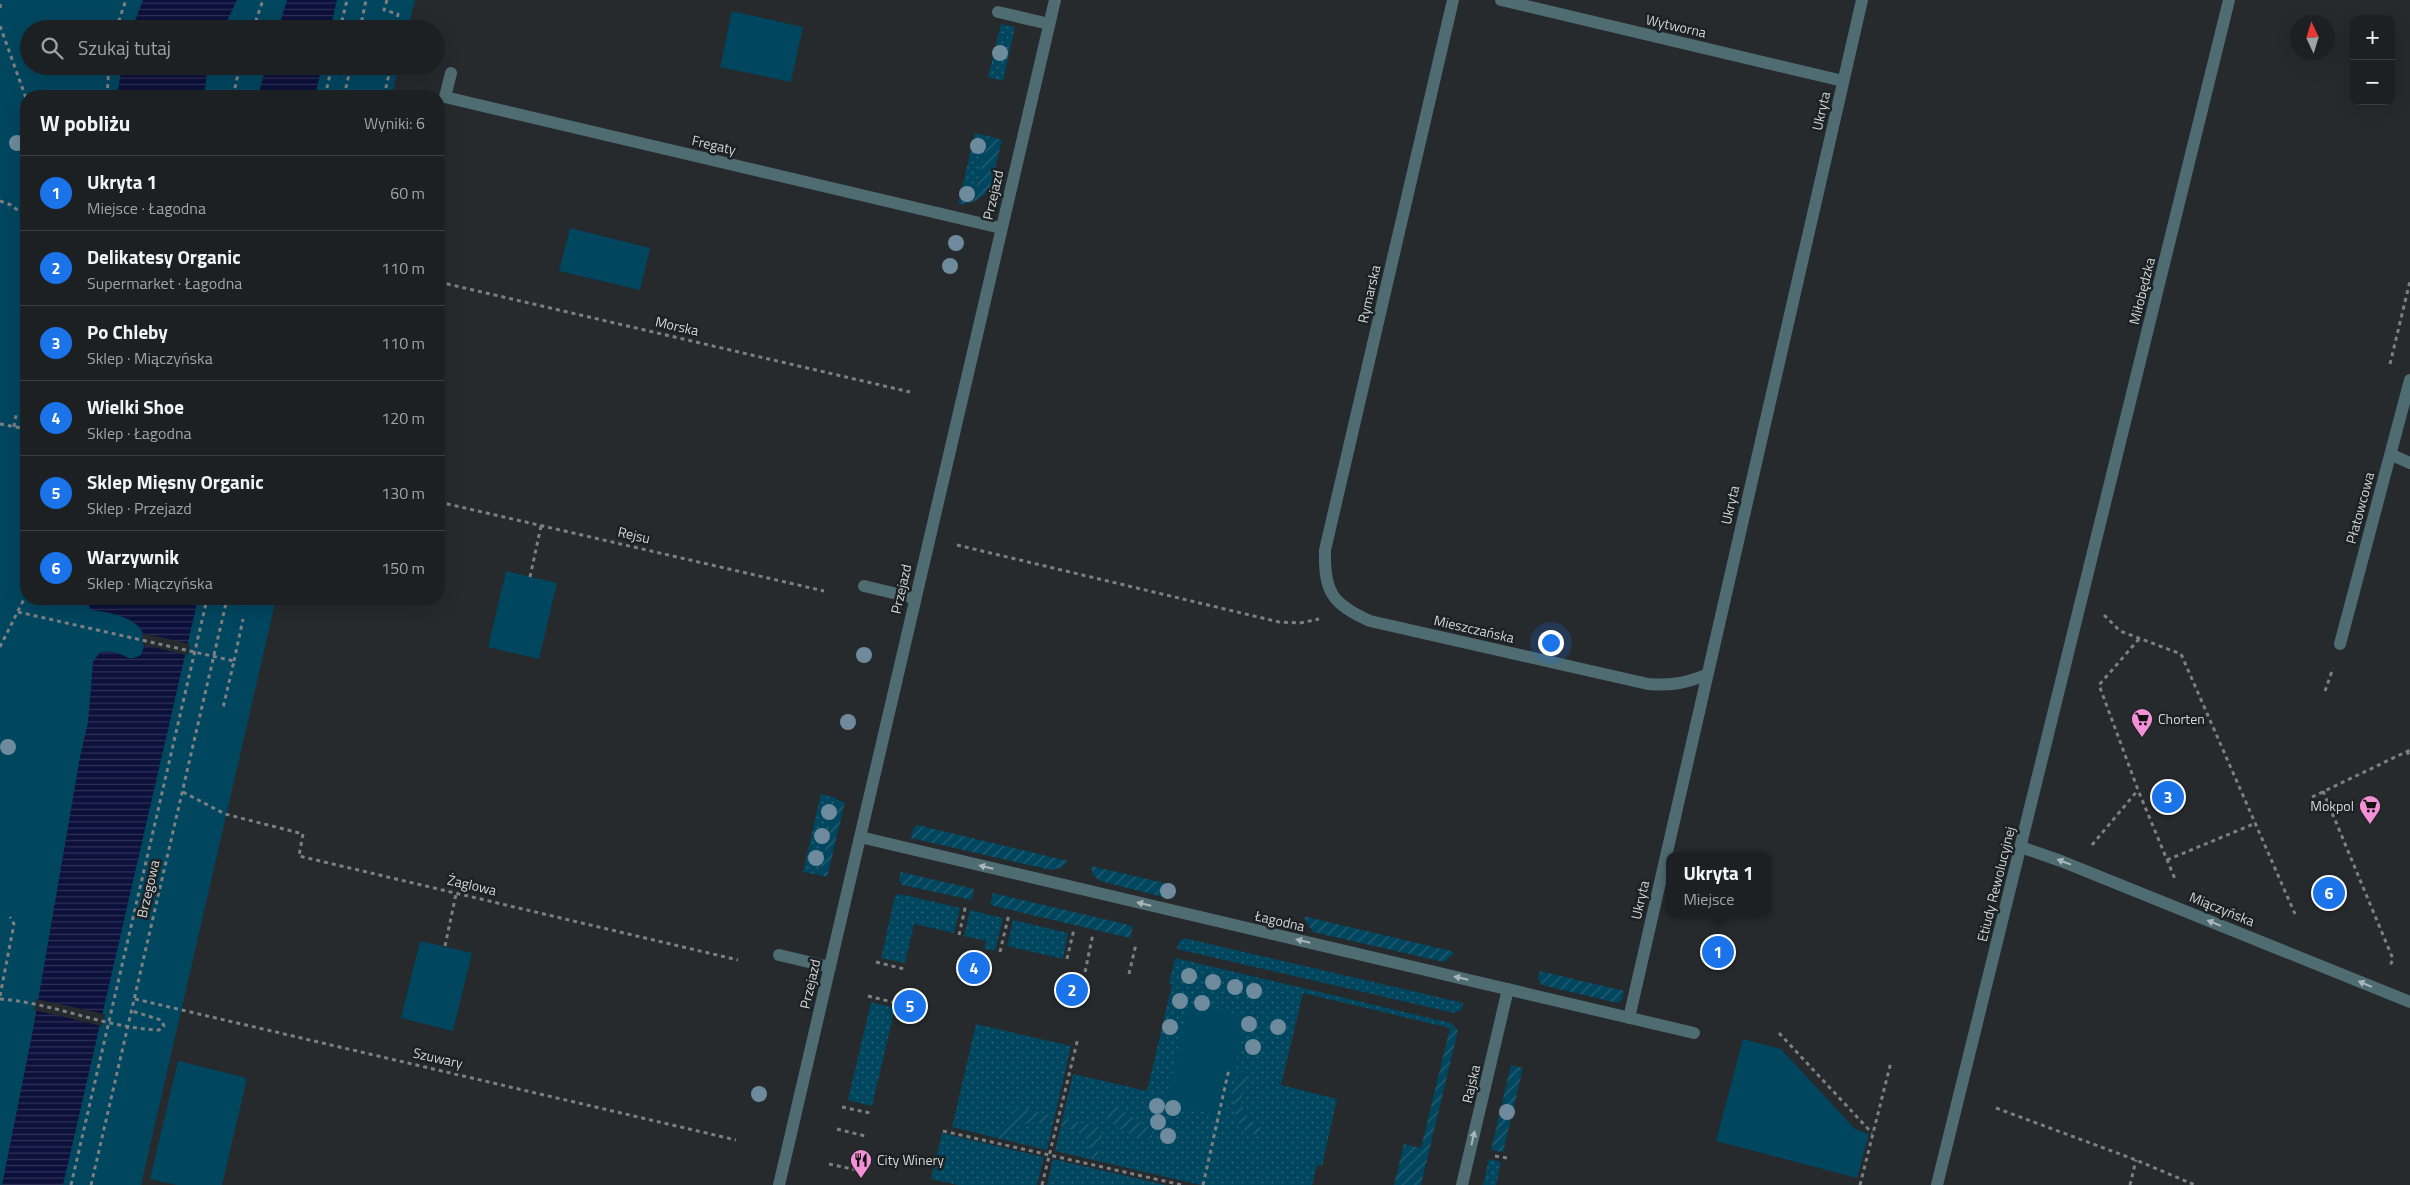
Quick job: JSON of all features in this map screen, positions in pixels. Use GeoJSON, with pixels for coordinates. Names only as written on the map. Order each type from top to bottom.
{"type":"FeatureCollection","features":[{"type":"Feature","properties":{"kind":"street","name":"Przejazd"},"geometry":{"type":"LineString","coordinates":[[779,1185],[914,598],[1055,0]]}},
{"type":"Feature","properties":{"kind":"street","name":"Rymarska"},"geometry":{"type":"LineString","coordinates":[[1331,595],[1324,574],[1325,550],[1453,0]]}},
{"type":"Feature","properties":{"kind":"street","name":"Wytworna"},"geometry":{"type":"LineString","coordinates":[[1501,0],[1844,81]]}},
{"type":"Feature","properties":{"kind":"street","name":"Ukryta"},"geometry":{"type":"LineString","coordinates":[[1666,852],[1862,0]]}},
{"type":"Feature","properties":{"kind":"street","name":"Miłobędzka"},"geometry":{"type":"LineString","coordinates":[[2084,590],[2229,0]]}},
{"type":"Feature","properties":{"kind":"street"},"geometry":{"type":"LineString","coordinates":[[998,12],[1049,24]]}},
{"type":"Feature","properties":{"kind":"street","name":"Fregaty"},"geometry":{"type":"LineString","coordinates":[[451,73],[445,97],[1001,228]]}},
{"type":"Feature","properties":{"kind":"street","name":"Płatowcowa"},"geometry":{"type":"LineString","coordinates":[[2340,644],[2383,475],[2392,455],[2410,380]]}},
{"type":"Feature","properties":{"kind":"street"},"geometry":{"type":"LineString","coordinates":[[2392,455],[2410,463]]}},
{"type":"Feature","properties":{"kind":"street"},"geometry":{"type":"LineString","coordinates":[[864,586],[914,598]]}},
{"type":"Feature","properties":{"kind":"street","name":"Etiudy Rewolucyjnej"},"geometry":{"type":"LineString","coordinates":[[1937,1185],[2084,590]]}},
{"type":"Feature","properties":{"kind":"street","name":"Mieszczańska"},"geometry":{"type":"LineString","coordinates":[[1331,595],[1347,611],[1370,621],[1648,684],[1668,686],[1685,683],[1706,675]]}},
{"type":"Feature","properties":{"kind":"street","name":"Łagodna"},"geometry":{"type":"LineString","coordinates":[[860,837],[1694,1033]]}},
{"type":"Feature","properties":{"kind":"street","name":"Miączyńska"},"geometry":{"type":"LineString","coordinates":[[2021,847],[2410,1002]]}},
{"type":"Feature","properties":{"kind":"street","name":"Ukryta"},"geometry":{"type":"LineString","coordinates":[[1629,1018],[1666,852]]}},
{"type":"Feature","properties":{"kind":"street"},"geometry":{"type":"LineString","coordinates":[[778,955],[830,967]]}},
{"type":"Feature","properties":{"kind":"street","name":"Rajska"},"geometry":{"type":"LineString","coordinates":[[1462,1185],[1508,989]]}},
{"type":"Feature","properties":{"kind":"path"},"geometry":{"type":"LineString","coordinates":[[0,8],[1,0]]}},
{"type":"Feature","properties":{"kind":"path"},"geometry":{"type":"LineString","coordinates":[[119,20],[126,0]]}},
{"type":"Feature","properties":{"kind":"path"},"geometry":{"type":"LineString","coordinates":[[256,20],[263,0]]}},
{"type":"Feature","properties":{"kind":"path"},"geometry":{"type":"LineString","coordinates":[[342,20],[347,0]]}},
{"type":"Feature","properties":{"kind":"path"},"geometry":{"type":"LineString","coordinates":[[362,20],[366,0]]}},
{"type":"Feature","properties":{"kind":"path"},"geometry":{"type":"LineString","coordinates":[[386,0],[384,10],[398,14],[397,20]]}},
{"type":"Feature","properties":{"kind":"path"},"geometry":{"type":"LineString","coordinates":[[0,26],[23,90]]}},
{"type":"Feature","properties":{"kind":"path"},"geometry":{"type":"LineString","coordinates":[[107,90],[108,75]]}},
{"type":"Feature","properties":{"kind":"path"},"geometry":{"type":"LineString","coordinates":[[234,90],[238,75]]}},
{"type":"Feature","properties":{"kind":"path"},"geometry":{"type":"LineString","coordinates":[[326,90],[330,75]]}},
{"type":"Feature","properties":{"kind":"path"},"geometry":{"type":"LineString","coordinates":[[345,90],[349,75]]}},
{"type":"Feature","properties":{"kind":"path"},"geometry":{"type":"LineString","coordinates":[[385,90],[389,75]]}},
{"type":"Feature","properties":{"kind":"path"},"geometry":{"type":"LineString","coordinates":[[0,201],[11,205],[20,212]]}},
{"type":"Feature","properties":{"kind":"path","name":"Morska"},"geometry":{"type":"LineString","coordinates":[[445,283],[910,392]]}},
{"type":"Feature","properties":{"kind":"path"},"geometry":{"type":"LineString","coordinates":[[14,427],[16,415]]}},
{"type":"Feature","properties":{"kind":"path"},"geometry":{"type":"LineString","coordinates":[[0,424],[20,428]]}},
{"type":"Feature","properties":{"kind":"path","name":"Rejsu"},"geometry":{"type":"LineString","coordinates":[[445,503],[824,591]]}},
{"type":"Feature","properties":{"kind":"path"},"geometry":{"type":"LineString","coordinates":[[530,577],[541,526]]}},
{"type":"Feature","properties":{"kind":"path"},"geometry":{"type":"LineString","coordinates":[[957,545],[1279,622],[1310,622],[1325,616],[1342,605]]}},
{"type":"Feature","properties":{"kind":"path"},"geometry":{"type":"LineString","coordinates":[[0,647],[21,605]]}},
{"type":"Feature","properties":{"kind":"path"},"geometry":{"type":"LineString","coordinates":[[71,1185],[111,1021],[192,651],[205,605]]}},
{"type":"Feature","properties":{"kind":"path","name":"Brzegowa"},"geometry":{"type":"LineString","coordinates":[[91,1185],[226,605]]}},
{"type":"Feature","properties":{"kind":"path"},"geometry":{"type":"LineString","coordinates":[[18,612],[234,661]]}},
{"type":"Feature","properties":{"kind":"path"},"geometry":{"type":"LineString","coordinates":[[2102,613],[2120,631],[2181,654],[2295,914]]}},
{"type":"Feature","properties":{"kind":"path"},"geometry":{"type":"LineString","coordinates":[[223,708],[244,619]]}},
{"type":"Feature","properties":{"kind":"path"},"geometry":{"type":"LineString","coordinates":[[2139,639],[2099,685],[2138,790],[2176,880]]}},
{"type":"Feature","properties":{"kind":"path"},"geometry":{"type":"LineString","coordinates":[[2312,797],[2409,750],[2410,758]]}},
{"type":"Feature","properties":{"kind":"path"},"geometry":{"type":"LineString","coordinates":[[2092,846],[2138,790]]}},
{"type":"Feature","properties":{"kind":"path"},"geometry":{"type":"LineString","coordinates":[[2323,791],[2393,959],[2390,968]]}},
{"type":"Feature","properties":{"kind":"path","name":"Żaglowa"},"geometry":{"type":"LineString","coordinates":[[183,792],[226,814],[303,834],[299,856],[738,960]]}},
{"type":"Feature","properties":{"kind":"path"},"geometry":{"type":"LineString","coordinates":[[2166,860],[2256,823]]}},
{"type":"Feature","properties":{"kind":"path"},"geometry":{"type":"LineString","coordinates":[[444,946],[456,894]]}},
{"type":"Feature","properties":{"kind":"path"},"geometry":{"type":"LineString","coordinates":[[960,935],[966,904]]}},
{"type":"Feature","properties":{"kind":"path"},"geometry":{"type":"LineString","coordinates":[[1000,952],[1009,914]]}},
{"type":"Feature","properties":{"kind":"path"},"geometry":{"type":"LineString","coordinates":[[10,917],[14,924],[0,998],[153,1030],[159,1030],[164,1026],[161,1020],[132,1011]]}},
{"type":"Feature","properties":{"kind":"path"},"geometry":{"type":"LineString","coordinates":[[1067,959],[1074,929]]}},
{"type":"Feature","properties":{"kind":"path"},"geometry":{"type":"LineString","coordinates":[[1084,972],[1093,934]]}},
{"type":"Feature","properties":{"kind":"path"},"geometry":{"type":"LineString","coordinates":[[1129,974],[1136,944]]}},
{"type":"Feature","properties":{"kind":"path"},"geometry":{"type":"LineString","coordinates":[[876,962],[904,969]]}},
{"type":"Feature","properties":{"kind":"path"},"geometry":{"type":"LineString","coordinates":[[868,996],[896,1003]]}},
{"type":"Feature","properties":{"kind":"path","name":"Szuwary"},"geometry":{"type":"LineString","coordinates":[[135,999],[736,1140]]}},
{"type":"Feature","properties":{"kind":"path"},"geometry":{"type":"LineString","coordinates":[[1779,1033],[1872,1133]]}},
{"type":"Feature","properties":{"kind":"path"},"geometry":{"type":"LineString","coordinates":[[1042,1185],[1078,1038]]}},
{"type":"Feature","properties":{"kind":"path"},"geometry":{"type":"LineString","coordinates":[[1860,1185],[1891,1062]]}},
{"type":"Feature","properties":{"kind":"path"},"geometry":{"type":"LineString","coordinates":[[1203,1185],[1229,1069]]}},
{"type":"Feature","properties":{"kind":"path"},"geometry":{"type":"LineString","coordinates":[[842,1107],[870,1114]]}},
{"type":"Feature","properties":{"kind":"path"},"geometry":{"type":"LineString","coordinates":[[1996,1108],[2136,1160],[2195,1185]]}},
{"type":"Feature","properties":{"kind":"path"},"geometry":{"type":"LineString","coordinates":[[837,1130],[865,1136]]}},
{"type":"Feature","properties":{"kind":"path"},"geometry":{"type":"LineString","coordinates":[[943,1131],[1182,1185]]}},
{"type":"Feature","properties":{"kind":"path"},"geometry":{"type":"LineString","coordinates":[[2130,1185],[2136,1160]]}},
{"type":"Feature","properties":{"kind":"path"},"geometry":{"type":"LineString","coordinates":[[829,1164],[857,1170]]}},
{"type":"Feature","properties":{"kind":"shaded area"},"geometry":{"type":"Polygon","coordinates":[[[0,0],[415,0],[410,20],[20,20],[20,75],[397,75],[393,90],[20,90],[20,605],[275,605],[141,1185],[0,1185],[0,0]]]}},
{"type":"Feature","properties":{"kind":"shaded area"},"geometry":{"type":"Polygon","coordinates":[[[143,0],[237,0],[227,20],[135,20],[143,0]]]}},
{"type":"Feature","properties":{"kind":"shaded area"},"geometry":{"type":"Polygon","coordinates":[[[287,0],[337,0],[332,20],[281,20],[287,0]]]}},
{"type":"Feature","properties":{"kind":"shaded area"},"geometry":{"type":"Polygon","coordinates":[[[732,11],[803,27],[791,82],[720,67],[732,11]]]}},
{"type":"Feature","properties":{"kind":"shaded area"},"geometry":{"type":"Polygon","coordinates":[[[1001,24],[1015,27],[1003,81],[988,77],[1001,24]]]}},
{"type":"Feature","properties":{"kind":"shaded area"},"geometry":{"type":"Polygon","coordinates":[[[120,75],[207,75],[205,90],[118,90],[120,75]]]}},
{"type":"Feature","properties":{"kind":"shaded area"},"geometry":{"type":"Polygon","coordinates":[[[264,75],[320,75],[316,90],[260,90],[264,75]]]}},
{"type":"Feature","properties":{"kind":"shaded area"},"geometry":{"type":"Polygon","coordinates":[[[975,133],[989,136],[973,202],[958,205],[975,133]]]}},
{"type":"Feature","properties":{"kind":"shaded area"},"geometry":{"type":"Polygon","coordinates":[[[989,136],[1002,140],[990,188],[973,202],[989,136]]]}},
{"type":"Feature","properties":{"kind":"shaded area"},"geometry":{"type":"Polygon","coordinates":[[[570,228],[650,248],[640,290],[559,271],[570,228]]]}},
{"type":"Feature","properties":{"kind":"shaded area"},"geometry":{"type":"Polygon","coordinates":[[[506,571],[557,583],[539,659],[488,647],[506,571]]]}},
{"type":"Feature","properties":{"kind":"shaded area"},"geometry":{"type":"Polygon","coordinates":[[[89,605],[197,605],[63,1185],[2,1185],[33,1030],[80,757],[88,722],[93,662],[100,652],[115,652],[130,658],[136,657],[141,655],[144,644],[143,634],[132,621],[112,614],[91,610],[89,605]]]}},
{"type":"Feature","properties":{"kind":"shaded area"},"geometry":{"type":"Polygon","coordinates":[[[821,794],[837,798],[819,875],[803,872],[821,794]]]}},
{"type":"Feature","properties":{"kind":"shaded area"},"geometry":{"type":"Polygon","coordinates":[[[837,800],[845,802],[827,877],[819,875],[837,800]]]}},
{"type":"Feature","properties":{"kind":"shaded area"},"geometry":{"type":"Polygon","coordinates":[[[917,825],[1068,861],[1062,867],[1051,870],[911,838],[913,829],[917,825]]]}},
{"type":"Feature","properties":{"kind":"shaded area"},"geometry":{"type":"Polygon","coordinates":[[[1091,866],[1173,885],[1171,893],[1163,897],[1100,881],[1093,875],[1091,866]]]}},
{"type":"Feature","properties":{"kind":"shaded area"},"geometry":{"type":"Polygon","coordinates":[[[901,872],[974,889],[972,900],[903,885],[899,881],[901,872]]]}},
{"type":"Feature","properties":{"kind":"shaded area"},"geometry":{"type":"Polygon","coordinates":[[[993,893],[1133,926],[1130,938],[990,905],[993,893]]]}},
{"type":"Feature","properties":{"kind":"shaded area"},"geometry":{"type":"Polygon","coordinates":[[[900,894],[960,908],[954,933],[914,924],[905,963],[881,958],[895,896],[900,894]]]}},
{"type":"Feature","properties":{"kind":"shaded area"},"geometry":{"type":"Polygon","coordinates":[[[970,910],[1003,918],[995,951],[984,949],[986,941],[964,936],[970,910]]]}},
{"type":"Feature","properties":{"kind":"shaded area"},"geometry":{"type":"Polygon","coordinates":[[[1303,916],[1455,952],[1444,962],[1313,932],[1303,916]]]}},
{"type":"Feature","properties":{"kind":"shaded area"},"geometry":{"type":"Polygon","coordinates":[[[1013,920],[1068,933],[1063,959],[1007,946],[1013,920]]]}},
{"type":"Feature","properties":{"kind":"shaded area"},"geometry":{"type":"Polygon","coordinates":[[[1184,938],[1463,1003],[1462,1009],[1454,1013],[1177,949],[1179,942],[1184,938]]]}},
{"type":"Feature","properties":{"kind":"shaded area"},"geometry":{"type":"Polygon","coordinates":[[[420,941],[472,953],[453,1031],[401,1018],[420,941]]]}},
{"type":"Feature","properties":{"kind":"shaded area"},"geometry":{"type":"Polygon","coordinates":[[[1175,958],[1451,1023],[1458,1030],[1303,993],[1281,1085],[1337,1099],[1322,1166],[1317,1165],[1312,1185],[1201,1185],[1055,1151],[1073,1074],[1147,1091],[1172,985],[1169,983],[1175,958]]]}},
{"type":"Feature","properties":{"kind":"shaded area"},"geometry":{"type":"Polygon","coordinates":[[[1540,971],[1624,991],[1622,999],[1618,1003],[1542,985],[1538,979],[1540,971]]]}},
{"type":"Feature","properties":{"kind":"shaded area"},"geometry":{"type":"Polygon","coordinates":[[[871,1002],[895,1008],[872,1106],[848,1100],[871,1002]]]}},
{"type":"Feature","properties":{"kind":"shaded area"},"geometry":{"type":"Polygon","coordinates":[[[1189,1003],[1246,1016],[1224,1117],[1166,1103],[1189,1003]]]}},
{"type":"Feature","properties":{"kind":"shaded area"},"geometry":{"type":"Polygon","coordinates":[[[976,1024],[1071,1046],[1047,1150],[952,1127],[976,1024]]]}},
{"type":"Feature","properties":{"kind":"shaded area"},"geometry":{"type":"Polygon","coordinates":[[[1450,1028],[1458,1030],[1421,1185],[1394,1185],[1404,1144],[1421,1148],[1450,1028]]]}},
{"type":"Feature","properties":{"kind":"shaded area"},"geometry":{"type":"Polygon","coordinates":[[[1743,1039],[1781,1049],[1855,1129],[1869,1134],[1857,1178],[1716,1141],[1743,1039]]]}},
{"type":"Feature","properties":{"kind":"shaded area"},"geometry":{"type":"Polygon","coordinates":[[[178,1061],[247,1078],[222,1185],[177,1185],[150,1179],[178,1061]]]}},
{"type":"Feature","properties":{"kind":"shaded area"},"geometry":{"type":"Polygon","coordinates":[[[1511,1065],[1523,1068],[1503,1152],[1491,1150],[1511,1065]]]}},
{"type":"Feature","properties":{"kind":"shaded area"},"geometry":{"type":"Polygon","coordinates":[[[1242,1072],[1245,1072],[1247,1077],[1242,1093],[1243,1109],[1250,1119],[1262,1129],[1261,1135],[1251,1134],[1238,1121],[1233,1100],[1237,1080],[1242,1072]]]}},
{"type":"Feature","properties":{"kind":"shaded area"},"geometry":{"type":"Polygon","coordinates":[[[1114,1105],[1148,1128],[1152,1132],[1152,1137],[1144,1140],[1123,1131],[1106,1119],[1114,1105]]]}},
{"type":"Feature","properties":{"kind":"shaded area"},"geometry":{"type":"Polygon","coordinates":[[[1022,1108],[1054,1116],[1052,1125],[1026,1123],[1020,1125],[1005,1139],[996,1138],[1015,1110],[1022,1108]]]}},
{"type":"Feature","properties":{"kind":"shaded area"},"geometry":{"type":"Polygon","coordinates":[[[1062,1118],[1098,1127],[1102,1135],[1097,1161],[1091,1159],[1090,1146],[1084,1136],[1074,1130],[1061,1126],[1062,1118]]]}},
{"type":"Feature","properties":{"kind":"shaded area"},"geometry":{"type":"Polygon","coordinates":[[[942,1133],[1044,1157],[1037,1185],[958,1185],[931,1179],[942,1133]]]}},
{"type":"Feature","properties":{"kind":"shaded area"},"geometry":{"type":"Polygon","coordinates":[[[1053,1159],[1166,1185],[1047,1185],[1053,1159]]]}},
{"type":"Feature","properties":{"kind":"shaded area"},"geometry":{"type":"Polygon","coordinates":[[[1489,1159],[1501,1162],[1496,1185],[1483,1185],[1489,1159]]]}},
{"type":"Feature","properties":{"kind":"pier"},"geometry":{"type":"Polygon","coordinates":[[[142,633],[190,644],[188,655],[143,645],[142,633]]]}},
{"type":"Feature","properties":{"kind":"pier"},"geometry":{"type":"Polygon","coordinates":[[[36,999],[105,1014],[102,1026],[34,1010],[36,999]]]}},
{"type":"Feature","properties":{"kind":"place","name":"Chorten"},"geometry":{"type":"Point","coordinates":[2142,738]}},
{"type":"Feature","properties":{"kind":"place","name":"Po Chleby"},"geometry":{"type":"Point","coordinates":[2168,797]}},
{"type":"Feature","properties":{"kind":"place","name":"Mokpol"},"geometry":{"type":"Point","coordinates":[2370,825]}},
{"type":"Feature","properties":{"kind":"place","name":"Warzywnik"},"geometry":{"type":"Point","coordinates":[2329,893]}},
{"type":"Feature","properties":{"kind":"place","name":"Ukryta 1"},"geometry":{"type":"Point","coordinates":[1718,952]}},
{"type":"Feature","properties":{"kind":"place","name":"Wielki Shoe"},"geometry":{"type":"Point","coordinates":[974,968]}},
{"type":"Feature","properties":{"kind":"place","name":"Delikatesy Organic"},"geometry":{"type":"Point","coordinates":[1072,990]}},
{"type":"Feature","properties":{"kind":"place","name":"Sklep Mięsny Organic"},"geometry":{"type":"Point","coordinates":[910,1006]}},
{"type":"Feature","properties":{"kind":"place","name":"City Winery"},"geometry":{"type":"Point","coordinates":[861,1179]}}]}
